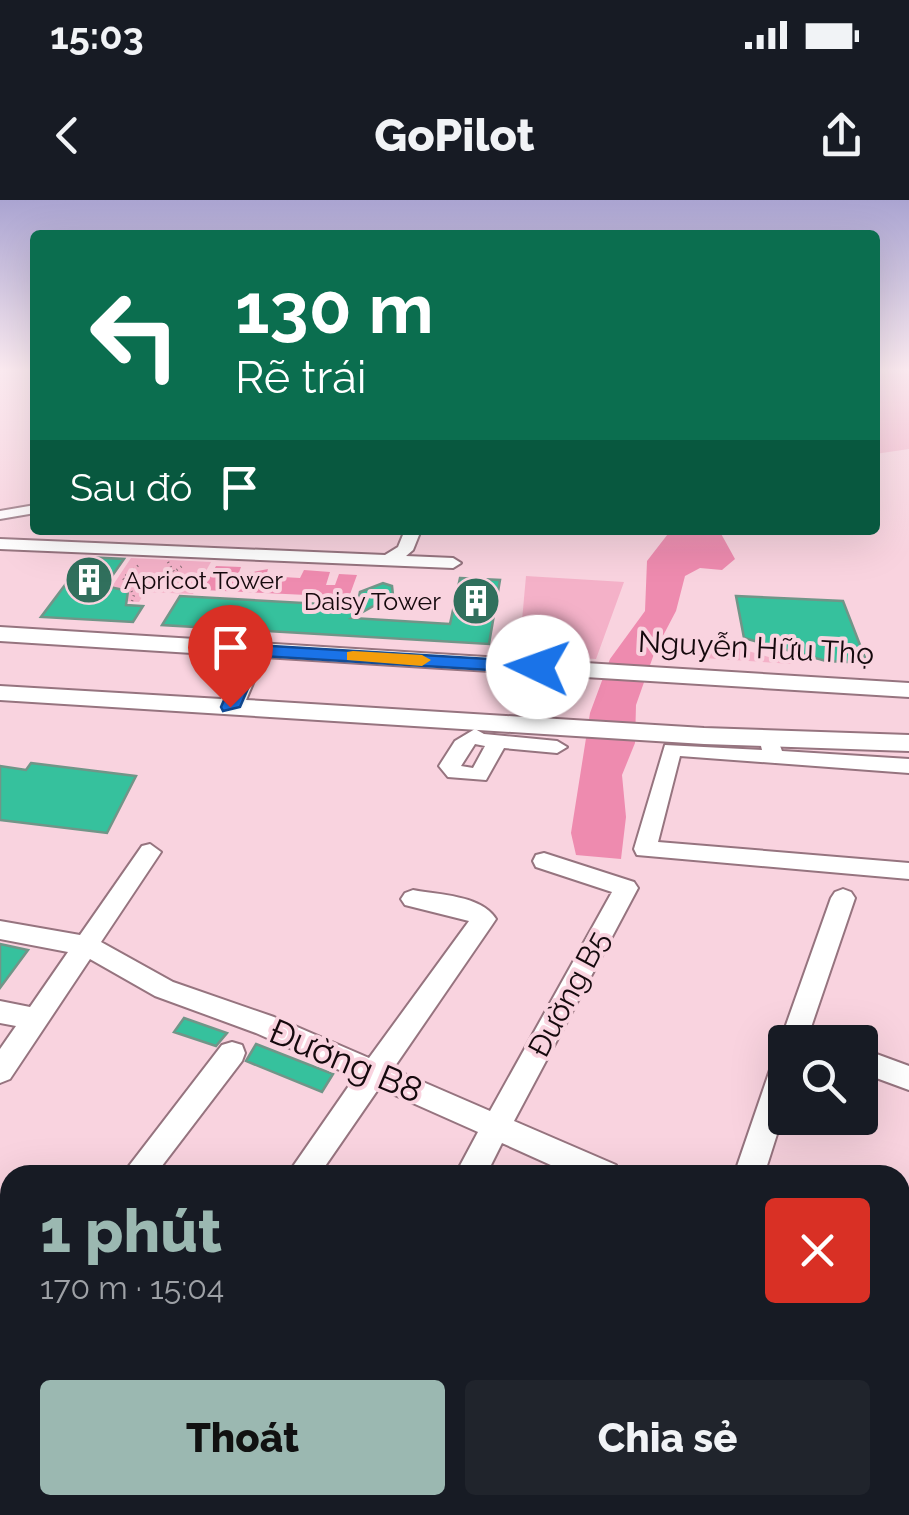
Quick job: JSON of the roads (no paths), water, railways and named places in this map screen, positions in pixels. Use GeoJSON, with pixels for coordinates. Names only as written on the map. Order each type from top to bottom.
{"type":"FeatureCollection","features":[{"type":"Feature","properties":{"kind":"main road","name":"Nguyễn Hữu Thọ"},"geometry":{"type":"LineString","coordinates":[[0,634],[898,689]]}},
{"type":"Feature","properties":{"kind":"main road"},"geometry":{"type":"LineString","coordinates":[[230,707],[255,650]]}},
{"type":"Feature","properties":{"kind":"main road"},"geometry":{"type":"LineString","coordinates":[[0,693],[476,728],[538,724],[669,732],[771,748],[907,751],[898,689]]}},
{"type":"Feature","properties":{"kind":"street"},"geometry":{"type":"LineString","coordinates":[[0,515],[30,510]]}},
{"type":"Feature","properties":{"kind":"street"},"geometry":{"type":"LineString","coordinates":[[37,545],[51,535]]}},
{"type":"Feature","properties":{"kind":"street"},"geometry":{"type":"LineString","coordinates":[[388,560],[405,550],[411,535]]}},
{"type":"Feature","properties":{"kind":"street"},"geometry":{"type":"LineString","coordinates":[[0,544],[453,562]]}},
{"type":"Feature","properties":{"kind":"street"},"geometry":{"type":"LineString","coordinates":[[496,744],[479,775],[455,772],[450,766],[454,754],[476,728],[496,744],[557,746]]}},
{"type":"Feature","properties":{"kind":"street"},"geometry":{"type":"LineString","coordinates":[[771,748],[672,750],[645,849],[909,871]]}},
{"type":"Feature","properties":{"kind":"street"},"geometry":{"type":"LineString","coordinates":[[0,1072],[150,852]]}},
{"type":"Feature","properties":{"kind":"street","name":"Đường B5"},"geometry":{"type":"LineString","coordinates":[[476,1165],[626,888],[544,861]]}},
{"type":"Feature","properties":{"kind":"street"},"geometry":{"type":"LineString","coordinates":[[805,1025],[843,898]]}},
{"type":"Feature","properties":{"kind":"street"},"geometry":{"type":"LineString","coordinates":[[309,1165],[484,919],[471,910],[413,899]]}},
{"type":"Feature","properties":{"kind":"street","name":"Đường B8"},"geometry":{"type":"LineString","coordinates":[[0,930],[88,946],[164,989],[374,1072],[582,1165]]}},
{"type":"Feature","properties":{"kind":"street"},"geometry":{"type":"LineString","coordinates":[[0,1012],[38,1019]]}},
{"type":"Feature","properties":{"kind":"street"},"geometry":{"type":"LineString","coordinates":[[144,1165],[232,1053]]}},
{"type":"Feature","properties":{"kind":"street"},"geometry":{"type":"LineString","coordinates":[[878,1067],[909,1078]]}},
{"type":"Feature","properties":{"kind":"street"},"geometry":{"type":"LineString","coordinates":[[752,1165],[768,1118]]}},
{"type":"Feature","properties":{"kind":"place","name":"Apricot Tower"},"geometry":{"type":"Point","coordinates":[89,580]}},
{"type":"Feature","properties":{"kind":"place","name":"Daisy Tower"},"geometry":{"type":"Point","coordinates":[476,601]}}]}
